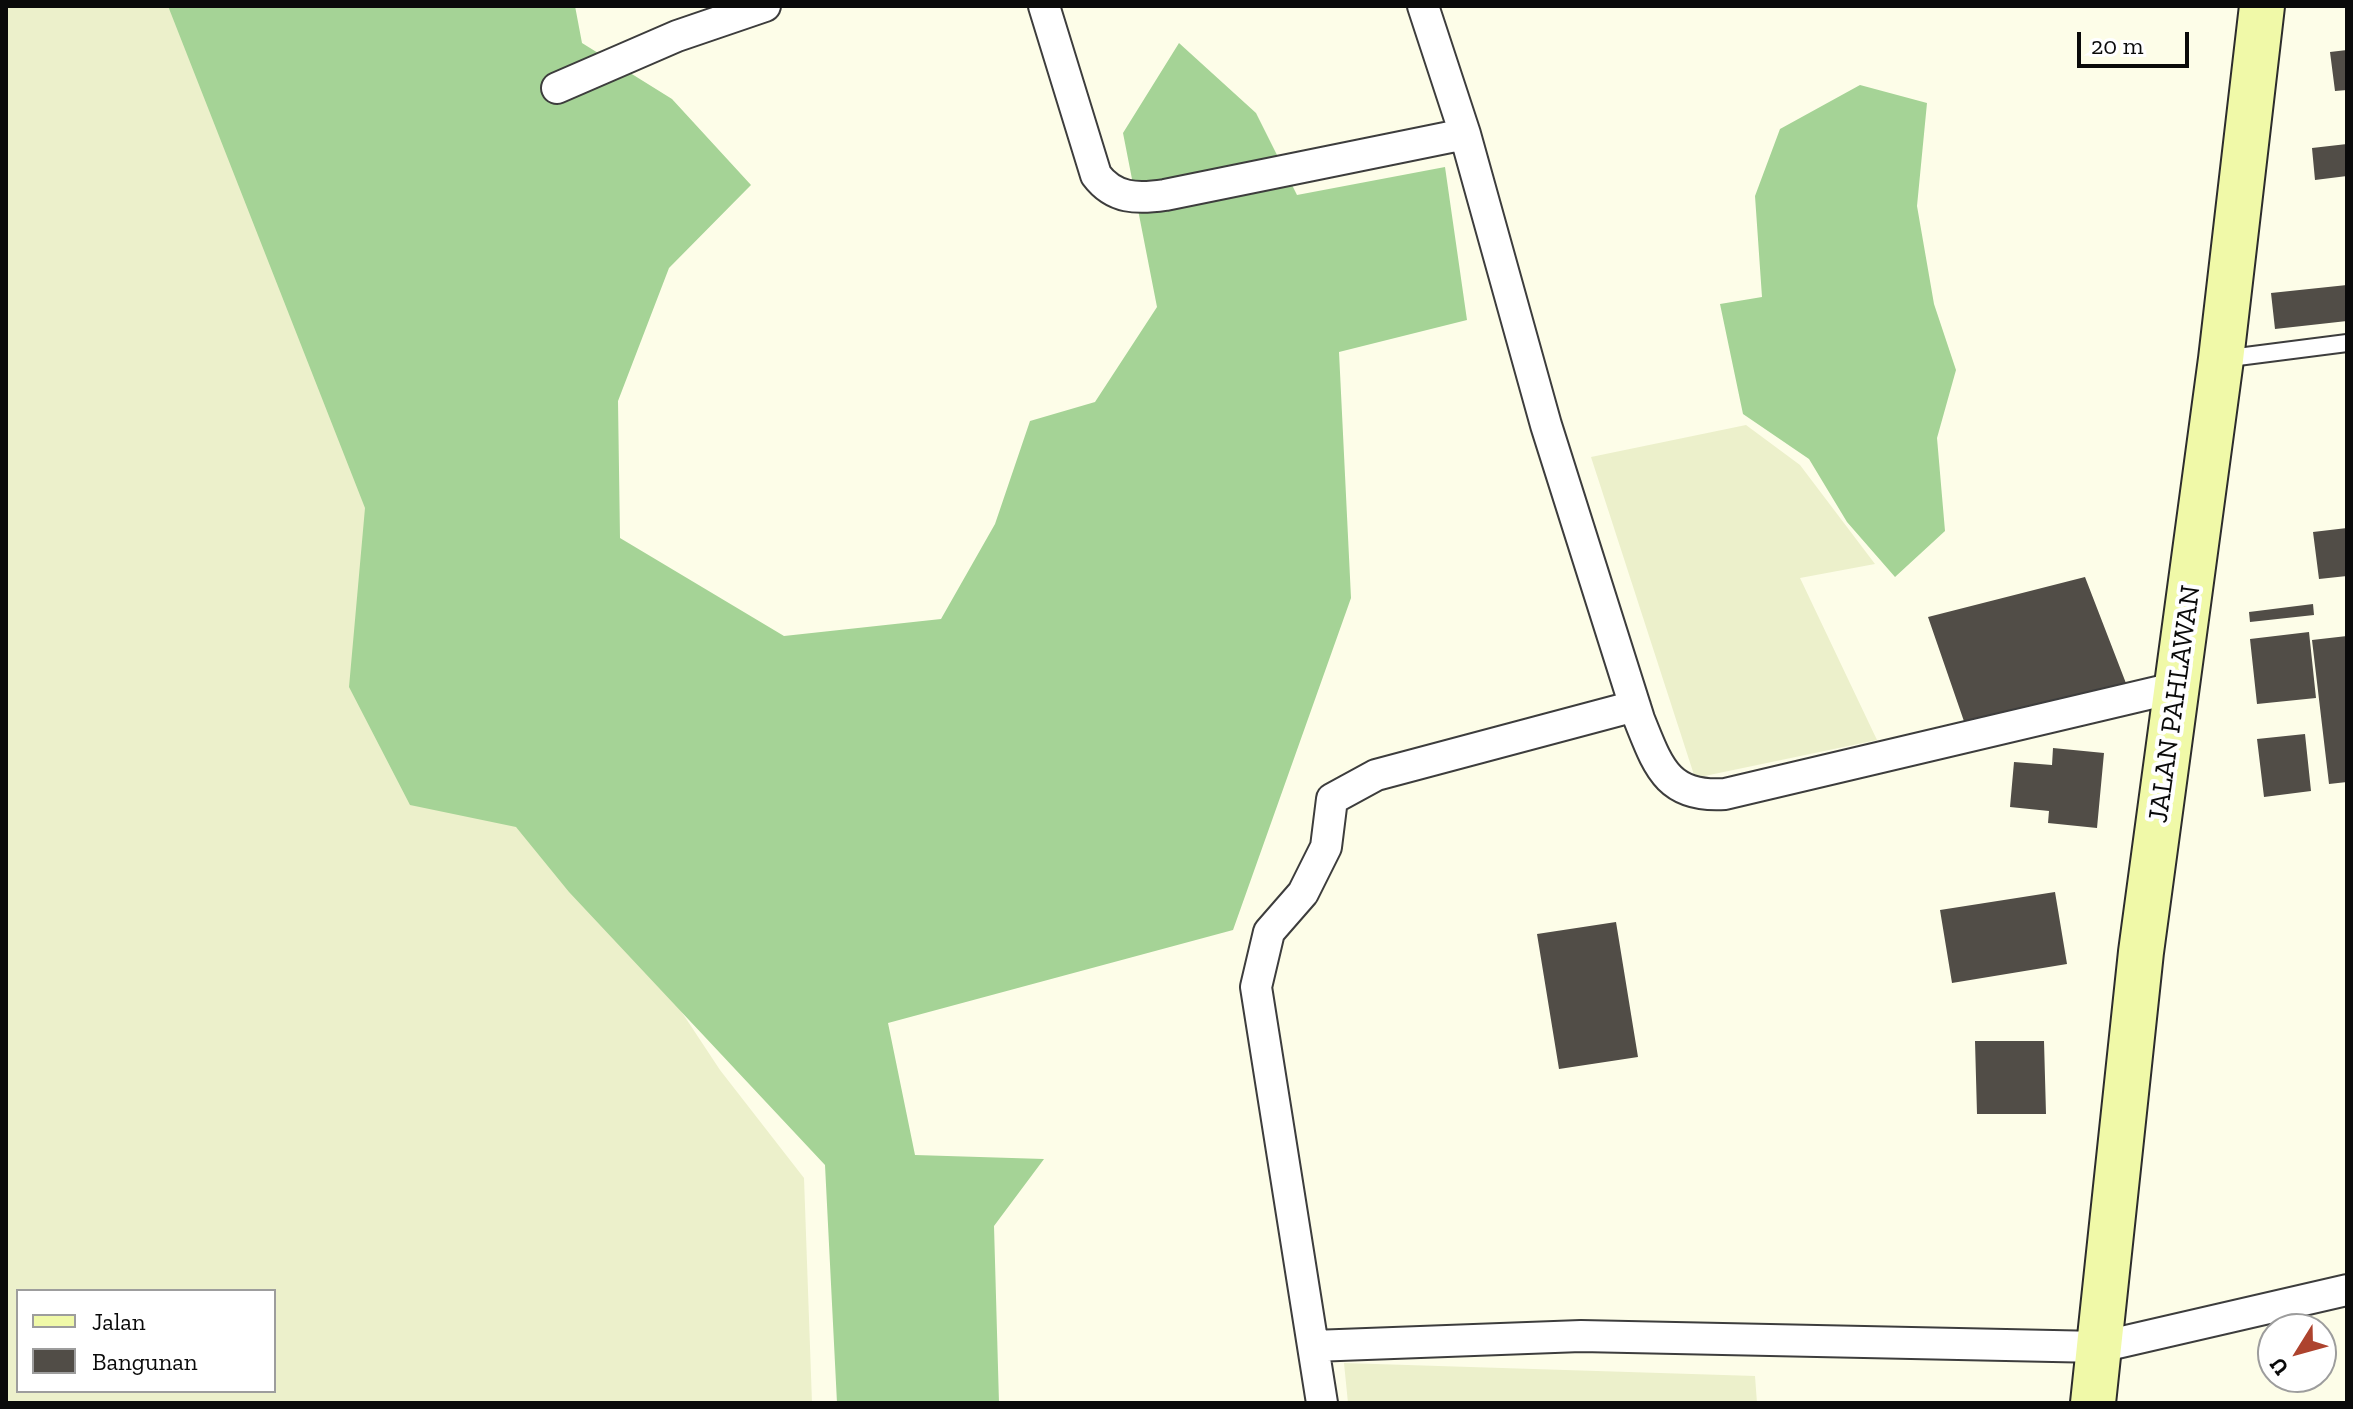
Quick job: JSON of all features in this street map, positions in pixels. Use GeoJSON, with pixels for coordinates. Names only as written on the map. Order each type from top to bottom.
{"type":"FeatureCollection","features":[{"type":"Feature","properties":{"kind":"main road","name":"JALAN PAHLAWAN"},"geometry":{"type":"LineString","coordinates":[[2093,1403],[2141,952],[2221,359],[2262,6]]}},
{"type":"Feature","properties":{"kind":"street"},"geometry":{"type":"LineString","coordinates":[[557,88],[677,36],[765,6]]}},
{"type":"Feature","properties":{"kind":"street"},"geometry":{"type":"LineString","coordinates":[[1044,6],[1096,175],[1104,185],[1127,197],[1165,195],[1465,134]]}},
{"type":"Feature","properties":{"kind":"street"},"geometry":{"type":"LineString","coordinates":[[1423,6],[1465,134],[1546,425],[1635,706],[1655,759],[1683,791],[1703,795],[1725,794],[2178,687]]}},
{"type":"Feature","properties":{"kind":"street"},"geometry":{"type":"LineString","coordinates":[[1322,1403],[1256,987],[1269,932],[1303,893],[1326,847],[1332,799],[1376,775],[1635,706]]}},
{"type":"Feature","properties":{"kind":"street"},"geometry":{"type":"LineString","coordinates":[[1313,1346],[1581,1336],[2100,1347],[2347,1290]]}},
{"type":"Feature","properties":{"kind":"lane"},"geometry":{"type":"LineString","coordinates":[[2221,359],[2347,343]]}},
{"type":"Feature","properties":{"kind":"green space"},"geometry":{"type":"Polygon","coordinates":[[[6,6],[214,6],[568,840],[720,1070],[804,1178],[812,1403],[6,1403],[6,6]]]}},
{"type":"Feature","properties":{"kind":"green space"},"geometry":{"type":"Polygon","coordinates":[[[168,6],[575,6],[582,43],[672,99],[751,185],[669,268],[618,401],[620,538],[784,636],[941,619],[995,524],[1030,421],[1095,402],[1157,307],[1123,133],[1179,43],[1256,113],[1297,195],[1445,167],[1467,320],[1339,352],[1351,598],[1233,930],[888,1023],[915,1155],[1044,1159],[994,1226],[999,1403],[837,1403],[825,1165],[569,892],[516,827],[410,805],[349,687],[365,508],[168,6]]]}},
{"type":"Feature","properties":{"kind":"green space"},"geometry":{"type":"Polygon","coordinates":[[[1860,85],[1927,103],[1917,206],[1934,304],[1956,370],[1937,438],[1945,531],[1895,577],[1847,522],[1809,459],[1743,414],[1720,304],[1762,297],[1755,196],[1780,129],[1860,85]]]}},
{"type":"Feature","properties":{"kind":"green space"},"geometry":{"type":"Polygon","coordinates":[[[1746,425],[1800,465],[1875,564],[1800,578],[1877,740],[1695,778],[1591,457],[1746,425]]]}},
{"type":"Feature","properties":{"kind":"green space"},"geometry":{"type":"Polygon","coordinates":[[[1344,1363],[1755,1376],[1757,1403],[1348,1403],[1344,1363]]]}},
{"type":"Feature","properties":{"kind":"building"},"geometry":{"type":"Polygon","coordinates":[[[2347,50],[2347,90],[2335,91],[2330,52],[2347,50]]]}},
{"type":"Feature","properties":{"kind":"building"},"geometry":{"type":"Polygon","coordinates":[[[2347,144],[2347,176],[2315,180],[2312,148],[2347,144]]]}},
{"type":"Feature","properties":{"kind":"building"},"geometry":{"type":"Polygon","coordinates":[[[2347,285],[2347,321],[2275,329],[2271,293],[2347,285]]]}},
{"type":"Feature","properties":{"kind":"building"},"geometry":{"type":"Polygon","coordinates":[[[2347,528],[2347,576],[2319,579],[2313,532],[2347,528]]]}},
{"type":"Feature","properties":{"kind":"building"},"geometry":{"type":"Polygon","coordinates":[[[2085,577],[2129,691],[1967,730],[1928,617],[2085,577]]]}},
{"type":"Feature","properties":{"kind":"building"},"geometry":{"type":"Polygon","coordinates":[[[2313,604],[2314,615],[2250,622],[2249,612],[2313,604]]]}},
{"type":"Feature","properties":{"kind":"building"},"geometry":{"type":"Polygon","coordinates":[[[2309,632],[2316,698],[2257,704],[2250,639],[2309,632]]]}},
{"type":"Feature","properties":{"kind":"building"},"geometry":{"type":"Polygon","coordinates":[[[2347,636],[2347,782],[2329,784],[2312,640],[2347,636]]]}},
{"type":"Feature","properties":{"kind":"building"},"geometry":{"type":"Polygon","coordinates":[[[2305,734],[2311,791],[2264,797],[2257,739],[2305,734]]]}},
{"type":"Feature","properties":{"kind":"building"},"geometry":{"type":"Polygon","coordinates":[[[2053,748],[2104,753],[2097,828],[2048,823],[2049,811],[2010,807],[2014,762],[2052,765],[2053,748]]]}},
{"type":"Feature","properties":{"kind":"building"},"geometry":{"type":"Polygon","coordinates":[[[2055,892],[2067,964],[1952,983],[1940,910],[2055,892]]]}},
{"type":"Feature","properties":{"kind":"building"},"geometry":{"type":"Polygon","coordinates":[[[1616,922],[1638,1057],[1559,1069],[1537,934],[1616,922]]]}},
{"type":"Feature","properties":{"kind":"building"},"geometry":{"type":"Polygon","coordinates":[[[1975,1041],[2044,1041],[2046,1114],[1977,1114],[1975,1041]]]}}]}
